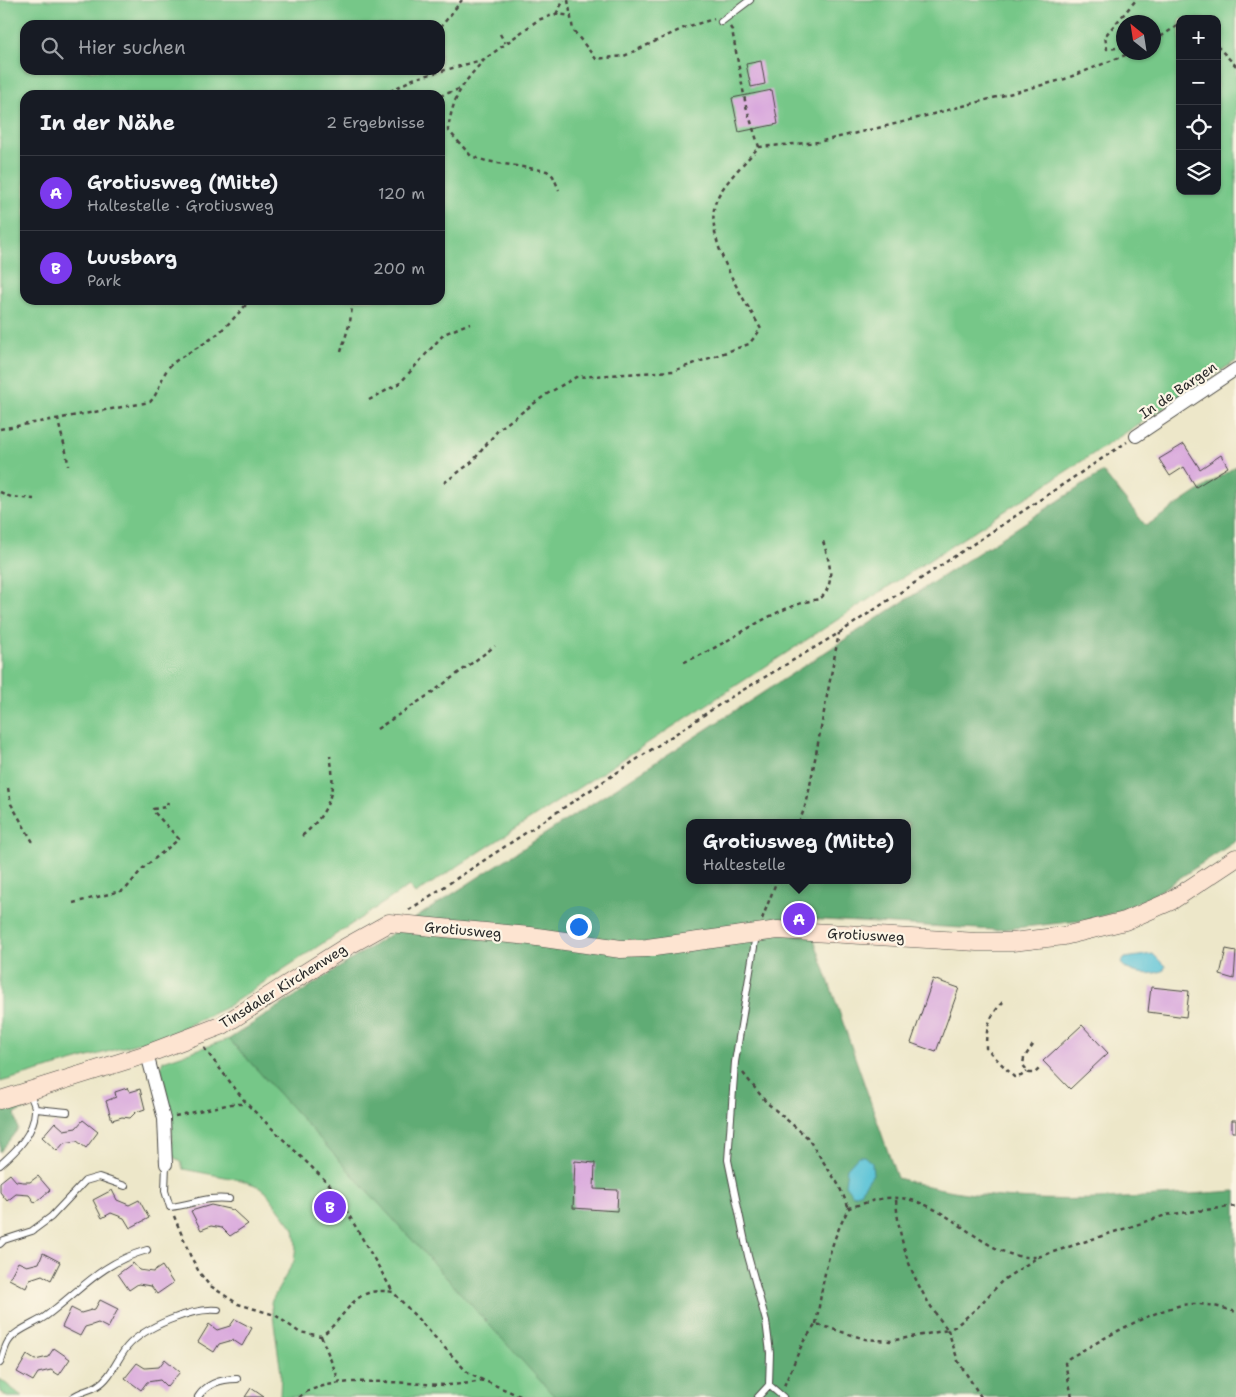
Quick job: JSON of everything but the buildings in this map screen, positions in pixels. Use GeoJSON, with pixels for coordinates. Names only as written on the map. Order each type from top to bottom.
{"type":"FeatureCollection","features":[{"type":"Feature","properties":{"kind":"street","name":"In de Bargen"},"geometry":{"type":"LineString","coordinates":[[1136,436],[1236,369]]}},
{"type":"Feature","properties":{"kind":"street","name":"Grotiusweg"},"geometry":{"type":"LineString","coordinates":[[388,923],[530,936],[620,949],[647,948],[778,930],[977,942],[1012,942],[1064,936],[1117,923],[1151,910],[1192,888],[1236,858]]}},
{"type":"Feature","properties":{"kind":"street","name":"Tinsdaler Kirchenweg"},"geometry":{"type":"LineString","coordinates":[[0,1100],[147,1054],[224,1025],[346,947],[388,923]]}},
{"type":"Feature","properties":{"kind":"street"},"geometry":{"type":"LineString","coordinates":[[147,1054],[164,1119],[166,1164]]}},
{"type":"Feature","properties":{"kind":"lane"},"geometry":{"type":"LineString","coordinates":[[721,22],[750,0]]}},
{"type":"Feature","properties":{"kind":"lane"},"geometry":{"type":"LineString","coordinates":[[756,934],[735,1062],[728,1160],[748,1256],[766,1321],[770,1352],[769,1385],[758,1397]]}},
{"type":"Feature","properties":{"kind":"lane"},"geometry":{"type":"LineString","coordinates":[[0,1165],[17,1150],[31,1130],[36,1110],[29,1091]]}},
{"type":"Feature","properties":{"kind":"lane"},"geometry":{"type":"LineString","coordinates":[[36,1110],[67,1112]]}},
{"type":"Feature","properties":{"kind":"lane"},"geometry":{"type":"LineString","coordinates":[[166,1164],[165,1191],[170,1207],[183,1206],[213,1197],[228,1199]]}},
{"type":"Feature","properties":{"kind":"lane"},"geometry":{"type":"LineString","coordinates":[[0,1244],[4,1240],[32,1231],[44,1222],[85,1180],[99,1177],[125,1186]]}},
{"type":"Feature","properties":{"kind":"lane"},"geometry":{"type":"LineString","coordinates":[[0,1363],[8,1341],[18,1333],[47,1315],[102,1269],[129,1255],[147,1250]]}},
{"type":"Feature","properties":{"kind":"lane"},"geometry":{"type":"LineString","coordinates":[[72,1397],[80,1391],[96,1387],[109,1374],[129,1344],[146,1333],[182,1315],[208,1309],[218,1310]]}},
{"type":"Feature","properties":{"kind":"lane"},"geometry":{"type":"LineString","coordinates":[[198,1397],[213,1383],[224,1379],[237,1379]]}},
{"type":"Feature","properties":{"kind":"lane"},"geometry":{"type":"LineString","coordinates":[[769,1385],[782,1396]]}},
{"type":"Feature","properties":{"kind":"path"},"geometry":{"type":"LineString","coordinates":[[445,22],[462,0]]}},
{"type":"Feature","properties":{"kind":"path"},"geometry":{"type":"LineString","coordinates":[[556,14],[564,0]]}},
{"type":"Feature","properties":{"kind":"path"},"geometry":{"type":"LineString","coordinates":[[568,0],[573,30],[596,59],[624,56],[686,27],[712,18],[732,30],[746,106],[759,146]]}},
{"type":"Feature","properties":{"kind":"path"},"geometry":{"type":"LineString","coordinates":[[1123,15],[1136,0]]}},
{"type":"Feature","properties":{"kind":"path"},"geometry":{"type":"LineString","coordinates":[[559,190],[553,176],[547,171],[486,161],[472,156],[448,130],[452,104],[485,59],[538,20],[556,14],[572,16]]}},
{"type":"Feature","properties":{"kind":"path"},"geometry":{"type":"LineString","coordinates":[[1116,23],[1105,36],[1107,49],[1116,48]]}},
{"type":"Feature","properties":{"kind":"path"},"geometry":{"type":"LineString","coordinates":[[1161,37],[1176,27]]}},
{"type":"Feature","properties":{"kind":"path"},"geometry":{"type":"LineString","coordinates":[[500,34],[505,43]]}},
{"type":"Feature","properties":{"kind":"path"},"geometry":{"type":"LineString","coordinates":[[1221,50],[1236,66]]}},
{"type":"Feature","properties":{"kind":"path"},"geometry":{"type":"LineString","coordinates":[[445,70],[485,59]]}},
{"type":"Feature","properties":{"kind":"path"},"geometry":{"type":"LineString","coordinates":[[444,483],[472,462],[499,429],[547,394],[576,377],[673,371],[748,344],[761,328],[729,270],[718,243],[715,221],[716,201],[759,146],[818,142],[899,123],[1065,79],[1116,59]]}},
{"type":"Feature","properties":{"kind":"path"},"geometry":{"type":"LineString","coordinates":[[392,90],[413,79],[427,75]]}},
{"type":"Feature","properties":{"kind":"path"},"geometry":{"type":"LineString","coordinates":[[445,94],[462,88]]}},
{"type":"Feature","properties":{"kind":"path"},"geometry":{"type":"LineString","coordinates":[[0,429],[150,402],[157,395],[160,381],[172,364],[214,336],[236,317],[246,305]]}},
{"type":"Feature","properties":{"kind":"path"},"geometry":{"type":"LineString","coordinates":[[341,352],[350,322],[352,305]]}},
{"type":"Feature","properties":{"kind":"path"},"geometry":{"type":"LineString","coordinates":[[369,400],[400,383],[444,334],[470,324]]}},
{"type":"Feature","properties":{"kind":"path"},"geometry":{"type":"LineString","coordinates":[[58,418],[60,431],[67,450],[68,466]]}},
{"type":"Feature","properties":{"kind":"path"},"geometry":{"type":"LineString","coordinates":[[388,923],[728,699],[839,633],[1136,436]]}},
{"type":"Feature","properties":{"kind":"path"},"geometry":{"type":"LineString","coordinates":[[0,492],[12,497],[34,499]]}},
{"type":"Feature","properties":{"kind":"path"},"geometry":{"type":"LineString","coordinates":[[684,662],[805,601],[820,599],[830,585],[830,572],[823,541]]}},
{"type":"Feature","properties":{"kind":"path"},"geometry":{"type":"LineString","coordinates":[[800,819],[807,801],[839,633]]}},
{"type":"Feature","properties":{"kind":"path"},"geometry":{"type":"LineString","coordinates":[[377,729],[430,694],[495,646]]}},
{"type":"Feature","properties":{"kind":"path"},"geometry":{"type":"LineString","coordinates":[[302,836],[316,824],[327,808],[332,791],[333,772],[330,756]]}},
{"type":"Feature","properties":{"kind":"path"},"geometry":{"type":"LineString","coordinates":[[8,788],[10,804],[34,844]]}},
{"type":"Feature","properties":{"kind":"path"},"geometry":{"type":"LineString","coordinates":[[73,903],[125,890],[142,869],[179,839],[153,808],[166,807],[168,802]]}},
{"type":"Feature","properties":{"kind":"path"},"geometry":{"type":"LineString","coordinates":[[756,934],[775,884]]}},
{"type":"Feature","properties":{"kind":"path"},"geometry":{"type":"LineString","coordinates":[[1003,1002],[991,1015],[988,1023],[986,1048],[1014,1076],[1021,1076],[1027,1072],[1035,1073],[1040,1068]]}},
{"type":"Feature","properties":{"kind":"path"},"geometry":{"type":"LineString","coordinates":[[197,1036],[206,1051],[247,1104],[334,1189],[393,1292],[469,1374],[522,1397]]}},
{"type":"Feature","properties":{"kind":"path"},"geometry":{"type":"LineString","coordinates":[[1027,1072],[1023,1061],[1033,1046]]}},
{"type":"Feature","properties":{"kind":"path"},"geometry":{"type":"LineString","coordinates":[[735,1062],[766,1102],[807,1138],[838,1184],[849,1208]]}},
{"type":"Feature","properties":{"kind":"path"},"geometry":{"type":"LineString","coordinates":[[164,1119],[231,1104],[247,1104]]}},
{"type":"Feature","properties":{"kind":"path"},"geometry":{"type":"LineString","coordinates":[[896,1199],[903,1247],[928,1304],[948,1330],[958,1361],[979,1396]]}},
{"type":"Feature","properties":{"kind":"path"},"geometry":{"type":"LineString","coordinates":[[782,1396],[803,1342],[816,1324],[828,1256],[836,1233],[849,1208],[868,1202],[896,1199],[910,1200],[946,1215],[995,1247],[1017,1256],[1038,1257]]}},
{"type":"Feature","properties":{"kind":"path"},"geometry":{"type":"LineString","coordinates":[[816,1324],[866,1339],[890,1341],[948,1330],[956,1326],[976,1309],[1003,1280],[1038,1257],[1166,1215],[1236,1206]]}},
{"type":"Feature","properties":{"kind":"path"},"geometry":{"type":"LineString","coordinates":[[170,1207],[190,1255],[199,1272],[209,1284],[238,1304],[275,1315],[299,1332],[321,1336],[333,1328],[352,1303],[367,1292],[379,1289],[393,1292]]}},
{"type":"Feature","properties":{"kind":"path"},"geometry":{"type":"LineString","coordinates":[[1072,1397],[1065,1363],[1124,1328],[1179,1306],[1208,1304],[1236,1311]]}},
{"type":"Feature","properties":{"kind":"path"},"geometry":{"type":"LineString","coordinates":[[321,1336],[341,1384]]}},
{"type":"Feature","properties":{"kind":"path"},"geometry":{"type":"LineString","coordinates":[[300,1397],[309,1390],[341,1384],[390,1381],[446,1385],[485,1381]]}},
{"type":"Feature","properties":{"kind":"green space"},"geometry":{"type":"Polygon","coordinates":[[[0,0],[1236,0],[1236,361],[415,894],[409,886],[225,1008],[170,1034],[0,1082],[0,0]]]}},
{"type":"Feature","properties":{"kind":"green space"},"geometry":{"type":"Polygon","coordinates":[[[1236,466],[1236,841],[1152,896],[1117,912],[1088,920],[996,930],[807,919],[897,1178],[981,1195],[1066,1200],[1236,1191],[1236,1397],[555,1397],[229,1039],[1103,472],[1146,526],[1236,466]]]}},
{"type":"Feature","properties":{"kind":"green space"},"geometry":{"type":"Polygon","coordinates":[[[229,1039],[556,1397],[280,1397],[281,1373],[271,1302],[294,1261],[296,1245],[294,1229],[266,1192],[258,1186],[241,1180],[183,1169],[181,1162],[172,1156],[172,1122],[161,1067],[163,1061],[229,1039]]]}},
{"type":"Feature","properties":{"kind":"green space"},"geometry":{"type":"Polygon","coordinates":[[[28,1104],[29,1108],[15,1113],[18,1129],[0,1152],[0,1112],[28,1104]]]}},
{"type":"Feature","properties":{"kind":"green space"},"geometry":{"type":"Polygon","coordinates":[[[0,1379],[23,1397],[7,1397],[0,1392],[0,1379]]]}},
{"type":"Feature","properties":{"kind":"water"},"geometry":{"type":"Polygon","coordinates":[[[1153,954],[1165,966],[1164,970],[1147,974],[1129,970],[1121,963],[1125,958],[1153,954]]]}},
{"type":"Feature","properties":{"kind":"water"},"geometry":{"type":"Polygon","coordinates":[[[858,1156],[864,1156],[872,1163],[873,1174],[859,1193],[853,1195],[845,1185],[847,1168],[858,1156]]]}},
{"type":"Feature","properties":{"kind":"place","name":"Grotiusweg (Mitte)"},"geometry":{"type":"Point","coordinates":[799,919]}},
{"type":"Feature","properties":{"kind":"place","name":"Luusbarg"},"geometry":{"type":"Point","coordinates":[330,1207]}}]}
